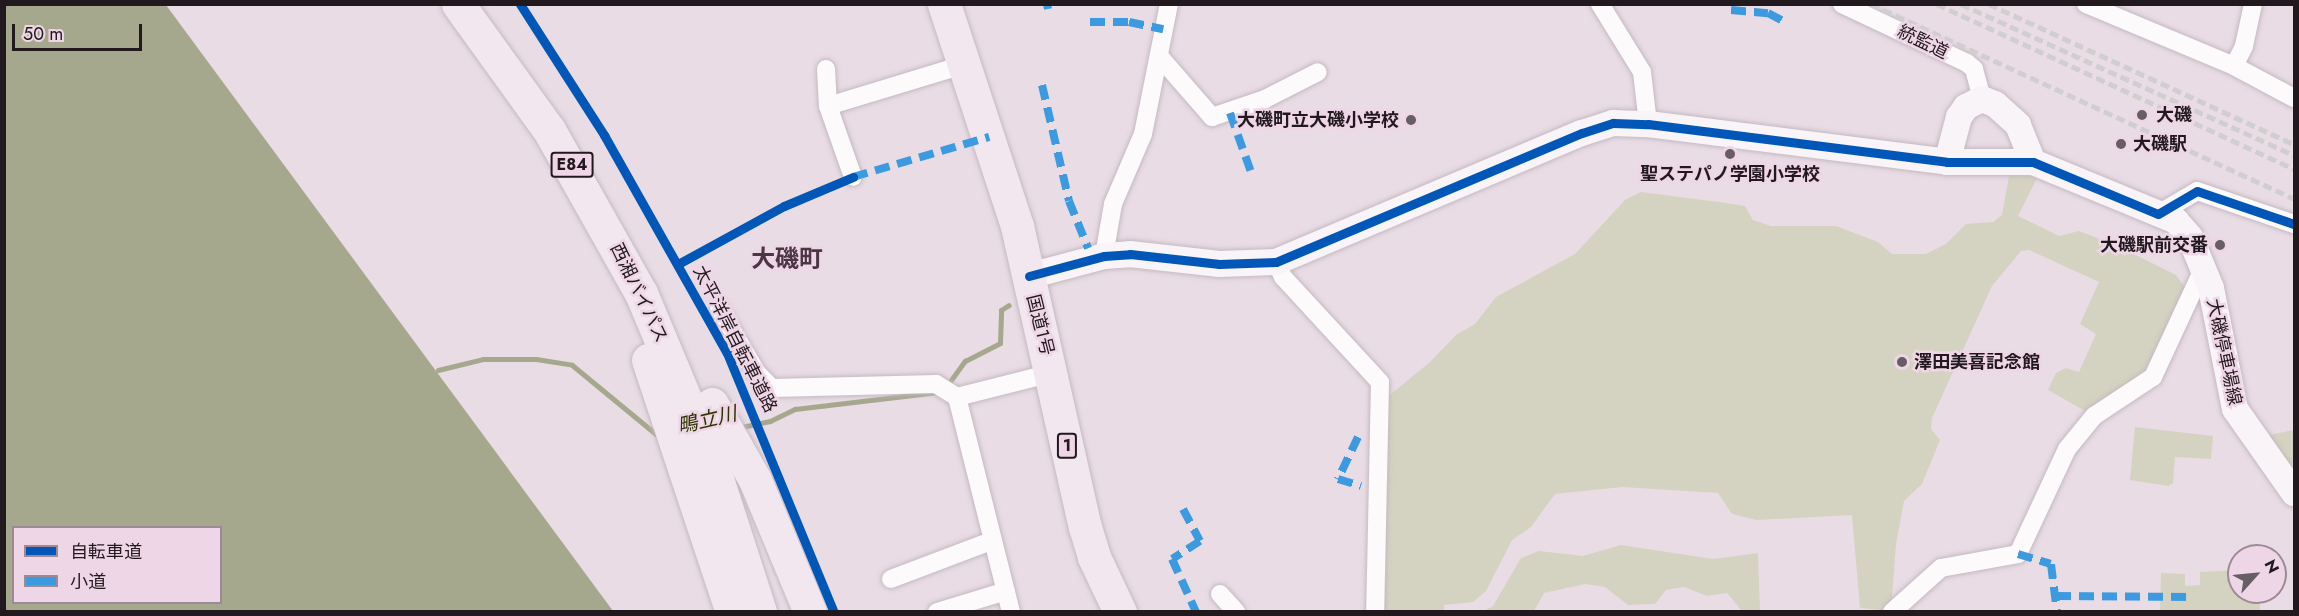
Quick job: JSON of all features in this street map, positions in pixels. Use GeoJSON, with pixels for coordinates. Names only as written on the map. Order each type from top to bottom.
{"type":"FeatureCollection","features":[{"type":"Feature","properties":{"kind":"highway"},"geometry":{"type":"LineString","coordinates":[[441,4],[501,85],[553,164],[604,259],[662,340],[732,612]]}},
{"type":"Feature","properties":{"kind":"highway","name":"西湘バイパス"},"geometry":{"type":"LineString","coordinates":[[458,4],[513,77],[571,165],[612,236],[662,340],[712,463],[760,612]]}},
{"type":"Feature","properties":{"kind":"highway","name":"西湘バイパス"},"geometry":{"type":"LineString","coordinates":[[487,4],[588,149],[659,277],[662,340],[712,404],[782,612]]}},
{"type":"Feature","properties":{"kind":"highway","name":"国道1号"},"geometry":{"type":"LineString","coordinates":[[944,4],[966,64],[1017,226],[1085,527],[1098,567],[1120,612]]}},
{"type":"Feature","properties":{"kind":"highway"},"geometry":{"type":"LineString","coordinates":[[712,404],[755,480],[810,612]]}},
{"type":"Feature","properties":{"kind":"street"},"geometry":{"type":"LineString","coordinates":[[1104,256],[1113,204],[1143,134],[1169,4]]}},
{"type":"Feature","properties":{"kind":"street"},"geometry":{"type":"LineString","coordinates":[[1600,4],[1642,72],[1648,124]]}},
{"type":"Feature","properties":{"kind":"street","name":"統監道"},"geometry":{"type":"LineString","coordinates":[[1842,4],[1967,63],[1974,69],[1982,99]]}},
{"type":"Feature","properties":{"kind":"street"},"geometry":{"type":"LineString","coordinates":[[2086,4],[2234,66],[2295,98]]}},
{"type":"Feature","properties":{"kind":"street"},"geometry":{"type":"LineString","coordinates":[[2234,66],[2244,46],[2253,4]]}},
{"type":"Feature","properties":{"kind":"street"},"geometry":{"type":"LineString","coordinates":[[1159,56],[1212,117],[1265,99],[1318,72]]}},
{"type":"Feature","properties":{"kind":"street"},"geometry":{"type":"LineString","coordinates":[[828,106],[966,64]]}},
{"type":"Feature","properties":{"kind":"street"},"geometry":{"type":"LineString","coordinates":[[826,69],[828,106],[853,177]]}},
{"type":"Feature","properties":{"kind":"street"},"geometry":{"type":"LineString","coordinates":[[1029,276],[1104,256],[1130,255],[1219,264],[1276,262],[1606,124],[1648,124],[1947,162],[2033,162],[2018,125],[1995,104],[1982,99],[1966,107],[1959,117],[1947,162]]}},
{"type":"Feature","properties":{"kind":"street","name":"大磯停車場線"},"geometry":{"type":"LineString","coordinates":[[2033,162],[2158,214],[2182,228],[2204,267],[2235,409],[2295,493]]}},
{"type":"Feature","properties":{"kind":"street"},"geometry":{"type":"LineString","coordinates":[[2158,214],[2197,191],[2295,224]]}},
{"type":"Feature","properties":{"kind":"street"},"geometry":{"type":"LineString","coordinates":[[1276,262],[1283,277],[1380,382],[1375,612]]}},
{"type":"Feature","properties":{"kind":"street"},"geometry":{"type":"LineString","coordinates":[[1892,612],[1941,568],[2018,554],[2067,449],[2094,416],[2153,377],[2204,267]]}},
{"type":"Feature","properties":{"kind":"street"},"geometry":{"type":"LineString","coordinates":[[719,308],[757,373],[772,388],[936,384],[957,397],[991,541],[1011,612]]}},
{"type":"Feature","properties":{"kind":"street"},"geometry":{"type":"LineString","coordinates":[[957,397],[1052,373]]}},
{"type":"Feature","properties":{"kind":"street"},"geometry":{"type":"LineString","coordinates":[[891,579],[991,541]]}},
{"type":"Feature","properties":{"kind":"street"},"geometry":{"type":"LineString","coordinates":[[938,612],[1006,591]]}},
{"type":"Feature","properties":{"kind":"street"},"geometry":{"type":"LineString","coordinates":[[1220,594],[1236,612]]}},
{"type":"Feature","properties":{"kind":"shaded area"},"geometry":{"type":"Polygon","coordinates":[[[4,5],[166,5],[613,611],[5,611],[4,5]]]}},
{"type":"Feature","properties":{"kind":"shaded area"},"geometry":{"type":"Polygon","coordinates":[[[2010,171],[2037,178],[2018,216],[2059,236],[2079,231],[2116,245],[2176,275],[2190,294],[2153,377],[2094,416],[2048,390],[2056,373],[2066,368],[2079,372],[2096,334],[2080,324],[2099,282],[2029,250],[2021,251],[1992,286],[1932,418],[1931,429],[1940,440],[1922,484],[1904,501],[1896,544],[1891,611],[1860,608],[1852,515],[1757,520],[1732,514],[1718,493],[1622,487],[1555,494],[1531,527],[1512,540],[1486,591],[1473,602],[1444,605],[1444,611],[1375,612],[1380,403],[1430,362],[1456,335],[1475,324],[1496,297],[1575,254],[1625,200],[1641,192],[1745,206],[1753,220],[1771,226],[1836,226],[1878,242],[1892,254],[1926,254],[1946,244],[1966,224],[1993,222],[2002,215],[2010,171]]]}},
{"type":"Feature","properties":{"kind":"shaded area"},"geometry":{"type":"Polygon","coordinates":[[[2135,427],[2213,436],[2211,459],[2175,457],[2173,483],[2168,486],[2130,480],[2135,427]]]}},
{"type":"Feature","properties":{"kind":"shaded area"},"geometry":{"type":"Polygon","coordinates":[[[2294,430],[2294,464],[2285,467],[2267,442],[2269,435],[2294,430]]]}},
{"type":"Feature","properties":{"kind":"shaded area"},"geometry":{"type":"Polygon","coordinates":[[[1621,545],[1713,559],[1758,553],[1760,611],[1742,611],[1727,593],[1707,596],[1684,587],[1666,590],[1655,604],[1628,605],[1605,587],[1585,584],[1544,593],[1534,611],[1484,611],[1493,606],[1521,558],[1539,551],[1583,556],[1621,545]]]}},
{"type":"Feature","properties":{"kind":"shaded area"},"geometry":{"type":"Polygon","coordinates":[[[2227,571],[2227,604],[2260,604],[2260,611],[2160,611],[2161,573],[2185,574],[2185,586],[2200,585],[2200,572],[2227,571]]]}},
{"type":"Feature","properties":{"kind":"waterway"},"geometry":{"type":"LineString","coordinates":[[951,380],[965,361],[1000,343],[1001,310],[1009,305]]}},
{"type":"Feature","properties":{"kind":"waterway","name":"鴫立川"},"geometry":{"type":"LineString","coordinates":[[438,370],[483,359],[536,359],[572,365],[658,436]]}},
{"type":"Feature","properties":{"kind":"waterway","name":"鴫立川"},"geometry":{"type":"LineString","coordinates":[[737,428],[770,421],[795,409],[938,392]]}},
{"type":"Feature","properties":{"kind":"railway"},"geometry":{"type":"LineString","coordinates":[[1871,4],[2294,199]]}},
{"type":"Feature","properties":{"kind":"railway"},"geometry":{"type":"LineString","coordinates":[[1937,4],[2294,169]]}},
{"type":"Feature","properties":{"kind":"railway"},"geometry":{"type":"LineString","coordinates":[[1961,4],[2294,155]]}},
{"type":"Feature","properties":{"kind":"railway"},"geometry":{"type":"LineString","coordinates":[[1989,4],[2294,144]]}},
{"type":"Feature","properties":{"kind":"marked path"},"geometry":{"type":"LineString","coordinates":[[1047,4],[1048,9]]}},
{"type":"Feature","properties":{"kind":"marked path"},"geometry":{"type":"LineString","coordinates":[[1731,10],[1768,13],[1787,23]]}},
{"type":"Feature","properties":{"kind":"marked path"},"geometry":{"type":"LineString","coordinates":[[1090,22],[1129,22],[1163,29]]}},
{"type":"Feature","properties":{"kind":"marked path"},"geometry":{"type":"LineString","coordinates":[[1042,85],[1069,201],[1088,248]]}},
{"type":"Feature","properties":{"kind":"marked path"},"geometry":{"type":"LineString","coordinates":[[1230,113],[1251,172]]}},
{"type":"Feature","properties":{"kind":"marked path"},"geometry":{"type":"LineString","coordinates":[[853,177],[989,137]]}},
{"type":"Feature","properties":{"kind":"marked path"},"geometry":{"type":"LineString","coordinates":[[1358,437],[1338,479],[1361,486]]}},
{"type":"Feature","properties":{"kind":"marked path"},"geometry":{"type":"LineString","coordinates":[[1183,509],[1200,541],[1172,559],[1196,612]]}},
{"type":"Feature","properties":{"kind":"marked path"},"geometry":{"type":"LineString","coordinates":[[2018,554],[2051,564],[2057,612]]}},
{"type":"Feature","properties":{"kind":"marked path"},"geometry":{"type":"LineString","coordinates":[[2056,596],[2191,597]]}},
{"type":"Feature","properties":{"kind":"cycle path","name":"太平洋岸自転車道路"},"geometry":{"type":"LineString","coordinates":[[520,4],[604,135],[727,353],[834,612]]}},
{"type":"Feature","properties":{"kind":"cycle path"},"geometry":{"type":"LineString","coordinates":[[1029,276],[1104,256],[1130,254],[1219,264],[1276,262],[1582,133],[1613,123],[1648,124],[1947,162],[2033,162],[2158,214],[2197,191],[2294,224]]}},
{"type":"Feature","properties":{"kind":"cycle path"},"geometry":{"type":"LineString","coordinates":[[678,264],[784,206],[853,177]]}},
{"type":"Feature","properties":{"kind":"place","name":"大磯"},"geometry":{"type":"Point","coordinates":[2142,115]}},
{"type":"Feature","properties":{"kind":"place","name":"大磯町立大磯小学校"},"geometry":{"type":"Point","coordinates":[1411,120]}},
{"type":"Feature","properties":{"kind":"place","name":"大磯駅"},"geometry":{"type":"Point","coordinates":[2121,144]}},
{"type":"Feature","properties":{"kind":"place","name":"聖ステパノ学園小学校"},"geometry":{"type":"Point","coordinates":[1730,154]}},
{"type":"Feature","properties":{"kind":"place","name":"大磯駅前交番"},"geometry":{"type":"Point","coordinates":[2220,245]}},
{"type":"Feature","properties":{"kind":"place","name":"澤田美喜記念館"},"geometry":{"type":"Point","coordinates":[1902,362]}},
{"type":"Feature","properties":{"kind":"district","name":"大磯町"},"geometry":{"type":"Point","coordinates":[787,259]}}]}
